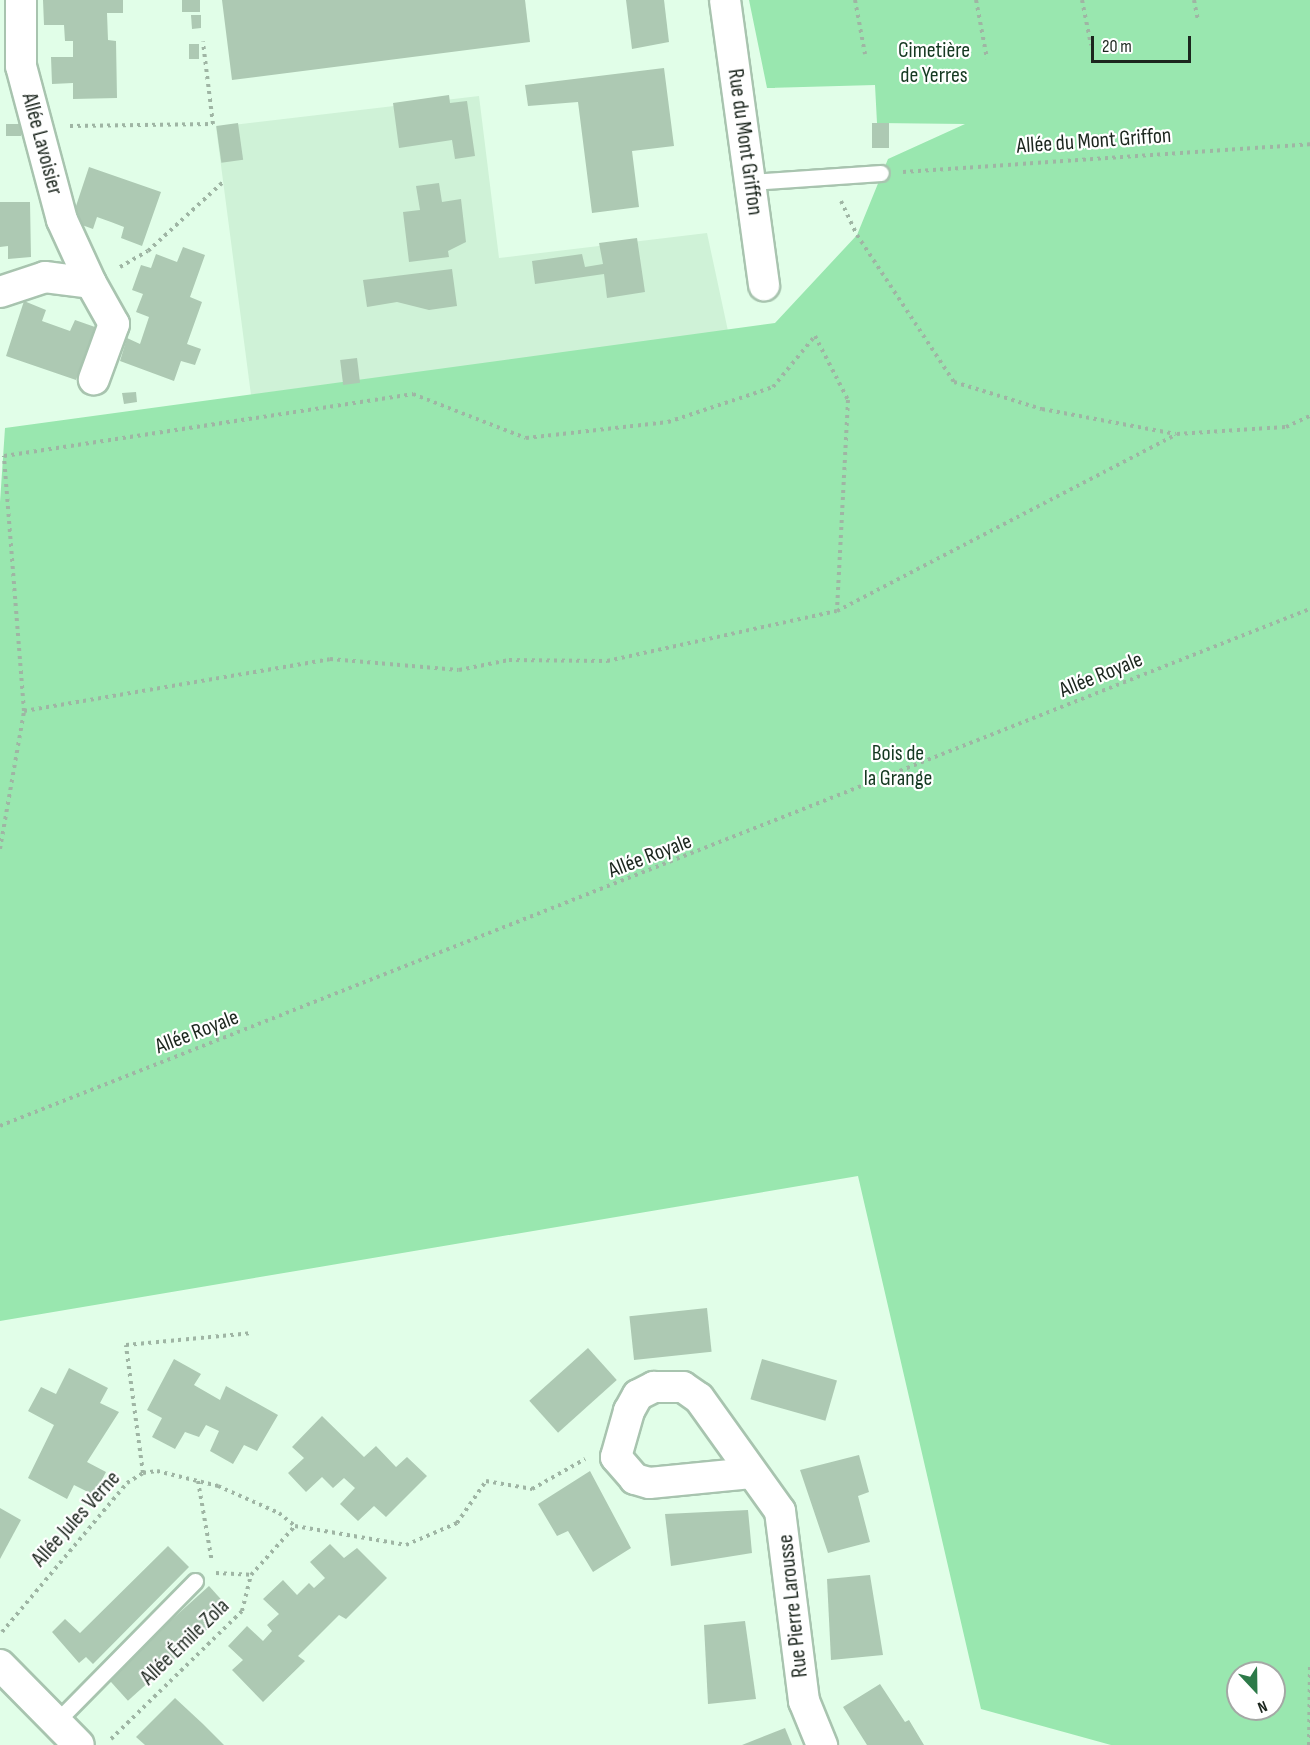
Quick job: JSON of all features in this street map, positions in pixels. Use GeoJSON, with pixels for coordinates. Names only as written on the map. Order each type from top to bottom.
{"type":"FeatureCollection","features":[{"type":"Feature","properties":{"kind":"street","name":"Allée Lavoisier"},"geometry":{"type":"LineString","coordinates":[[21,0],[21,66],[39,126],[62,220],[91,283],[114,324],[94,379]]}},
{"type":"Feature","properties":{"kind":"street","name":"Rue du Mont Griffon"},"geometry":{"type":"LineString","coordinates":[[725,0],[764,285]]}},
{"type":"Feature","properties":{"kind":"street"},"geometry":{"type":"LineString","coordinates":[[0,292],[45,277],[91,283]]}},
{"type":"Feature","properties":{"kind":"street","name":"Rue Pierre Larousse"},"geometry":{"type":"LineString","coordinates":[[617,1452],[638,1395],[654,1387],[683,1387],[699,1398],[780,1511],[785,1529],[802,1690],[822,1745]]}},
{"type":"Feature","properties":{"kind":"street"},"geometry":{"type":"LineString","coordinates":[[617,1452],[625,1470],[649,1483],[751,1473]]}},
{"type":"Feature","properties":{"kind":"street"},"geometry":{"type":"LineString","coordinates":[[0,1665],[79,1745]]}},
{"type":"Feature","properties":{"kind":"lane"},"geometry":{"type":"LineString","coordinates":[[751,182],[881,173]]}},
{"type":"Feature","properties":{"kind":"lane"},"geometry":{"type":"LineString","coordinates":[[56,1722],[195,1581]]}},
{"type":"Feature","properties":{"kind":"path"},"geometry":{"type":"LineString","coordinates":[[855,0],[865,54]]}},
{"type":"Feature","properties":{"kind":"path"},"geometry":{"type":"LineString","coordinates":[[976,0],[987,59]]}},
{"type":"Feature","properties":{"kind":"path"},"geometry":{"type":"LineString","coordinates":[[1082,0],[1091,45]]}},
{"type":"Feature","properties":{"kind":"path"},"geometry":{"type":"LineString","coordinates":[[1194,0],[1198,20]]}},
{"type":"Feature","properties":{"kind":"path"},"geometry":{"type":"LineString","coordinates":[[39,126],[213,124],[203,42]]}},
{"type":"Feature","properties":{"kind":"path","name":"Allée du Mont Griffon"},"geometry":{"type":"LineString","coordinates":[[881,173],[1310,144]]}},
{"type":"Feature","properties":{"kind":"path"},"geometry":{"type":"LineString","coordinates":[[829,176],[856,235],[954,382],[1042,409],[1177,434],[1286,427],[1310,416]]}},
{"type":"Feature","properties":{"kind":"path"},"geometry":{"type":"LineString","coordinates":[[91,283],[148,251],[223,182]]}},
{"type":"Feature","properties":{"kind":"path"},"geometry":{"type":"LineString","coordinates":[[0,849],[24,711],[4,456],[413,394],[526,438],[668,422],[773,387],[815,336],[848,400],[837,611]]}},
{"type":"Feature","properties":{"kind":"path"},"geometry":{"type":"LineString","coordinates":[[24,711],[330,659],[459,670],[509,660],[607,661],[837,611],[1177,434]]}},
{"type":"Feature","properties":{"kind":"path","name":"Allée Royale"},"geometry":{"type":"LineString","coordinates":[[0,1126],[1310,609]]}},
{"type":"Feature","properties":{"kind":"path"},"geometry":{"type":"LineString","coordinates":[[144,1473],[126,1345],[252,1333]]}},
{"type":"Feature","properties":{"kind":"path","name":"Allée Jules Verne"},"geometry":{"type":"LineString","coordinates":[[0,1635],[120,1491],[144,1473],[198,1481],[279,1513],[295,1526],[420,1544],[457,1523],[486,1481],[532,1488],[578,1461],[617,1452]]}},
{"type":"Feature","properties":{"kind":"path"},"geometry":{"type":"LineString","coordinates":[[198,1481],[212,1572],[251,1575]]}},
{"type":"Feature","properties":{"kind":"path","name":"Allée Émile Zola"},"geometry":{"type":"LineString","coordinates":[[105,1745],[243,1611],[251,1575],[295,1526]]}},
{"type":"Feature","properties":{"kind":"path"},"geometry":{"type":"LineString","coordinates":[[1309,1745],[1310,1662]]}},
{"type":"Feature","properties":{"kind":"shaded area"},"geometry":{"type":"Polygon","coordinates":[[[479,96],[499,258],[707,233],[728,331],[251,395],[216,127],[479,96]]]}},
{"type":"Feature","properties":{"kind":"green space","name":"Bois de la Grange"},"geometry":{"type":"Polygon","coordinates":[[[749,0],[1310,0],[1310,1745],[1111,1745],[981,1709],[858,1176],[0,1321],[0,502],[5,428],[775,323],[857,235],[888,159],[965,124],[877,123],[875,85],[767,88],[749,0]]]}},
{"type":"Feature","properties":{"kind":"building"},"geometry":{"type":"Polygon","coordinates":[[[43,0],[123,0],[123,13],[107,13],[108,40],[116,41],[117,98],[73,99],[73,83],[52,84],[51,57],[73,57],[73,41],[65,41],[64,25],[44,25],[43,0]]]}},
{"type":"Feature","properties":{"kind":"building"},"geometry":{"type":"Polygon","coordinates":[[[182,0],[200,0],[200,12],[182,12],[182,0]]]}},
{"type":"Feature","properties":{"kind":"building"},"geometry":{"type":"Polygon","coordinates":[[[222,0],[525,0],[530,42],[232,80],[222,0]]]}},
{"type":"Feature","properties":{"kind":"building"},"geometry":{"type":"Polygon","coordinates":[[[626,0],[664,0],[669,42],[632,49],[626,0]]]}},
{"type":"Feature","properties":{"kind":"building"},"geometry":{"type":"Polygon","coordinates":[[[191,15],[201,15],[201,28],[192,29],[191,15]]]}},
{"type":"Feature","properties":{"kind":"building"},"geometry":{"type":"Polygon","coordinates":[[[189,44],[199,44],[199,59],[189,59],[189,44]]]}},
{"type":"Feature","properties":{"kind":"building"},"geometry":{"type":"Polygon","coordinates":[[[664,68],[674,146],[632,151],[639,207],[592,213],[578,102],[528,106],[525,85],[664,68]]]}},
{"type":"Feature","properties":{"kind":"building"},"geometry":{"type":"Polygon","coordinates":[[[449,95],[450,103],[467,101],[475,156],[455,159],[452,140],[399,148],[393,103],[449,95]]]}},
{"type":"Feature","properties":{"kind":"building"},"geometry":{"type":"Polygon","coordinates":[[[238,123],[243,160],[221,163],[216,126],[238,123]]]}},
{"type":"Feature","properties":{"kind":"building"},"geometry":{"type":"Polygon","coordinates":[[[872,123],[889,123],[889,148],[872,148],[872,123]]]}},
{"type":"Feature","properties":{"kind":"building"},"geometry":{"type":"Polygon","coordinates":[[[6,124],[21,124],[21,136],[6,136],[6,124]]]}},
{"type":"Feature","properties":{"kind":"building"},"geometry":{"type":"Polygon","coordinates":[[[89,167],[161,192],[142,246],[121,238],[124,227],[97,217],[93,229],[71,221],[89,167]]]}},
{"type":"Feature","properties":{"kind":"building"},"geometry":{"type":"Polygon","coordinates":[[[439,183],[442,202],[461,199],[466,242],[448,251],[449,257],[409,262],[403,212],[420,210],[416,186],[439,183]]]}},
{"type":"Feature","properties":{"kind":"building"},"geometry":{"type":"Polygon","coordinates":[[[0,202],[30,202],[31,257],[8,259],[8,246],[0,247],[0,202]]]}},
{"type":"Feature","properties":{"kind":"building"},"geometry":{"type":"Polygon","coordinates":[[[637,238],[645,292],[607,298],[604,274],[535,284],[532,261],[582,254],[585,267],[603,264],[599,243],[637,238]]]}},
{"type":"Feature","properties":{"kind":"building"},"geometry":{"type":"Polygon","coordinates":[[[183,247],[205,255],[190,297],[202,302],[187,344],[201,349],[195,365],[181,361],[174,381],[120,361],[127,338],[140,344],[149,317],[136,312],[143,294],[132,290],[141,265],[151,268],[156,254],[177,262],[183,247]]]}},
{"type":"Feature","properties":{"kind":"building"},"geometry":{"type":"Polygon","coordinates":[[[452,269],[457,306],[429,310],[397,302],[367,307],[363,280],[452,269]]]}},
{"type":"Feature","properties":{"kind":"building"},"geometry":{"type":"Polygon","coordinates":[[[24,301],[46,310],[42,321],[70,331],[75,320],[95,327],[76,380],[6,356],[24,301]]]}},
{"type":"Feature","properties":{"kind":"building"},"geometry":{"type":"Polygon","coordinates":[[[357,358],[360,383],[343,385],[340,360],[357,358]]]}},
{"type":"Feature","properties":{"kind":"building"},"geometry":{"type":"Polygon","coordinates":[[[136,392],[137,402],[124,404],[122,393],[136,392]]]}},
{"type":"Feature","properties":{"kind":"building"},"geometry":{"type":"Polygon","coordinates":[[[707,1308],[712,1352],[634,1360],[629,1316],[707,1308]]]}},
{"type":"Feature","properties":{"kind":"building"},"geometry":{"type":"Polygon","coordinates":[[[588,1348],[617,1380],[558,1433],[529,1401],[588,1348]]]}},
{"type":"Feature","properties":{"kind":"building"},"geometry":{"type":"Polygon","coordinates":[[[174,1359],[201,1374],[194,1385],[220,1400],[226,1386],[278,1415],[257,1451],[244,1445],[233,1464],[210,1451],[219,1431],[206,1425],[199,1437],[185,1432],[175,1449],[152,1437],[162,1418],[147,1410],[174,1359]]]}},
{"type":"Feature","properties":{"kind":"building"},"geometry":{"type":"Polygon","coordinates":[[[762,1359],[837,1380],[825,1421],[750,1399],[762,1359]]]}},
{"type":"Feature","properties":{"kind":"building"},"geometry":{"type":"Polygon","coordinates":[[[69,1368],[108,1388],[100,1403],[119,1412],[87,1462],[106,1472],[94,1495],[74,1485],[67,1499],[28,1478],[54,1425],[28,1411],[41,1387],[56,1394],[69,1368]]]}},
{"type":"Feature","properties":{"kind":"building"},"geometry":{"type":"Polygon","coordinates":[[[322,1416],[364,1457],[376,1446],[396,1467],[407,1457],[427,1476],[386,1517],[374,1506],[358,1521],[340,1504],[355,1488],[344,1478],[333,1488],[322,1477],[306,1492],[288,1473],[304,1458],[292,1447],[322,1416]]]}},
{"type":"Feature","properties":{"kind":"building"},"geometry":{"type":"Polygon","coordinates":[[[859,1455],[869,1492],[858,1496],[870,1542],[828,1553],[800,1470],[859,1455]]]}},
{"type":"Feature","properties":{"kind":"building"},"geometry":{"type":"Polygon","coordinates":[[[590,1471],[631,1548],[593,1572],[568,1531],[557,1536],[538,1504],[590,1471]]]}},
{"type":"Feature","properties":{"kind":"building"},"geometry":{"type":"Polygon","coordinates":[[[0,1508],[21,1520],[0,1559],[0,1508]]]}},
{"type":"Feature","properties":{"kind":"building"},"geometry":{"type":"Polygon","coordinates":[[[748,1510],[752,1553],[671,1566],[665,1514],[748,1510]]]}},
{"type":"Feature","properties":{"kind":"building"},"geometry":{"type":"Polygon","coordinates":[[[330,1544],[344,1558],[357,1548],[387,1578],[346,1619],[339,1615],[298,1656],[305,1661],[263,1702],[232,1670],[243,1660],[228,1646],[247,1626],[263,1641],[272,1631],[267,1625],[279,1614],[263,1599],[283,1580],[297,1595],[309,1583],[314,1588],[325,1578],[310,1562],[330,1544]]]}},
{"type":"Feature","properties":{"kind":"building"},"geometry":{"type":"Polygon","coordinates":[[[168,1546],[189,1567],[93,1664],[86,1657],[79,1663],[52,1632],[65,1619],[80,1633],[168,1546]]]}},
{"type":"Feature","properties":{"kind":"building"},"geometry":{"type":"Polygon","coordinates":[[[870,1575],[883,1655],[831,1660],[827,1579],[870,1575]]]}},
{"type":"Feature","properties":{"kind":"building"},"geometry":{"type":"Polygon","coordinates":[[[209,1586],[230,1609],[128,1701],[107,1678],[209,1586]]]}},
{"type":"Feature","properties":{"kind":"building"},"geometry":{"type":"Polygon","coordinates":[[[745,1621],[756,1699],[708,1704],[704,1625],[745,1621]]]}},
{"type":"Feature","properties":{"kind":"building"},"geometry":{"type":"Polygon","coordinates":[[[880,1684],[905,1722],[909,1720],[924,1745],[867,1745],[843,1707],[880,1684]]]}},
{"type":"Feature","properties":{"kind":"building"},"geometry":{"type":"Polygon","coordinates":[[[175,1698],[224,1745],[145,1745],[136,1737],[175,1698]]]}},
{"type":"Feature","properties":{"kind":"building"},"geometry":{"type":"Polygon","coordinates":[[[785,1728],[792,1745],[742,1745],[785,1728]]]}},
{"type":"Feature","properties":{"kind":"park label","name":"Cimetière de Yerres"},"geometry":{"type":"Point","coordinates":[934,62]}}]}
